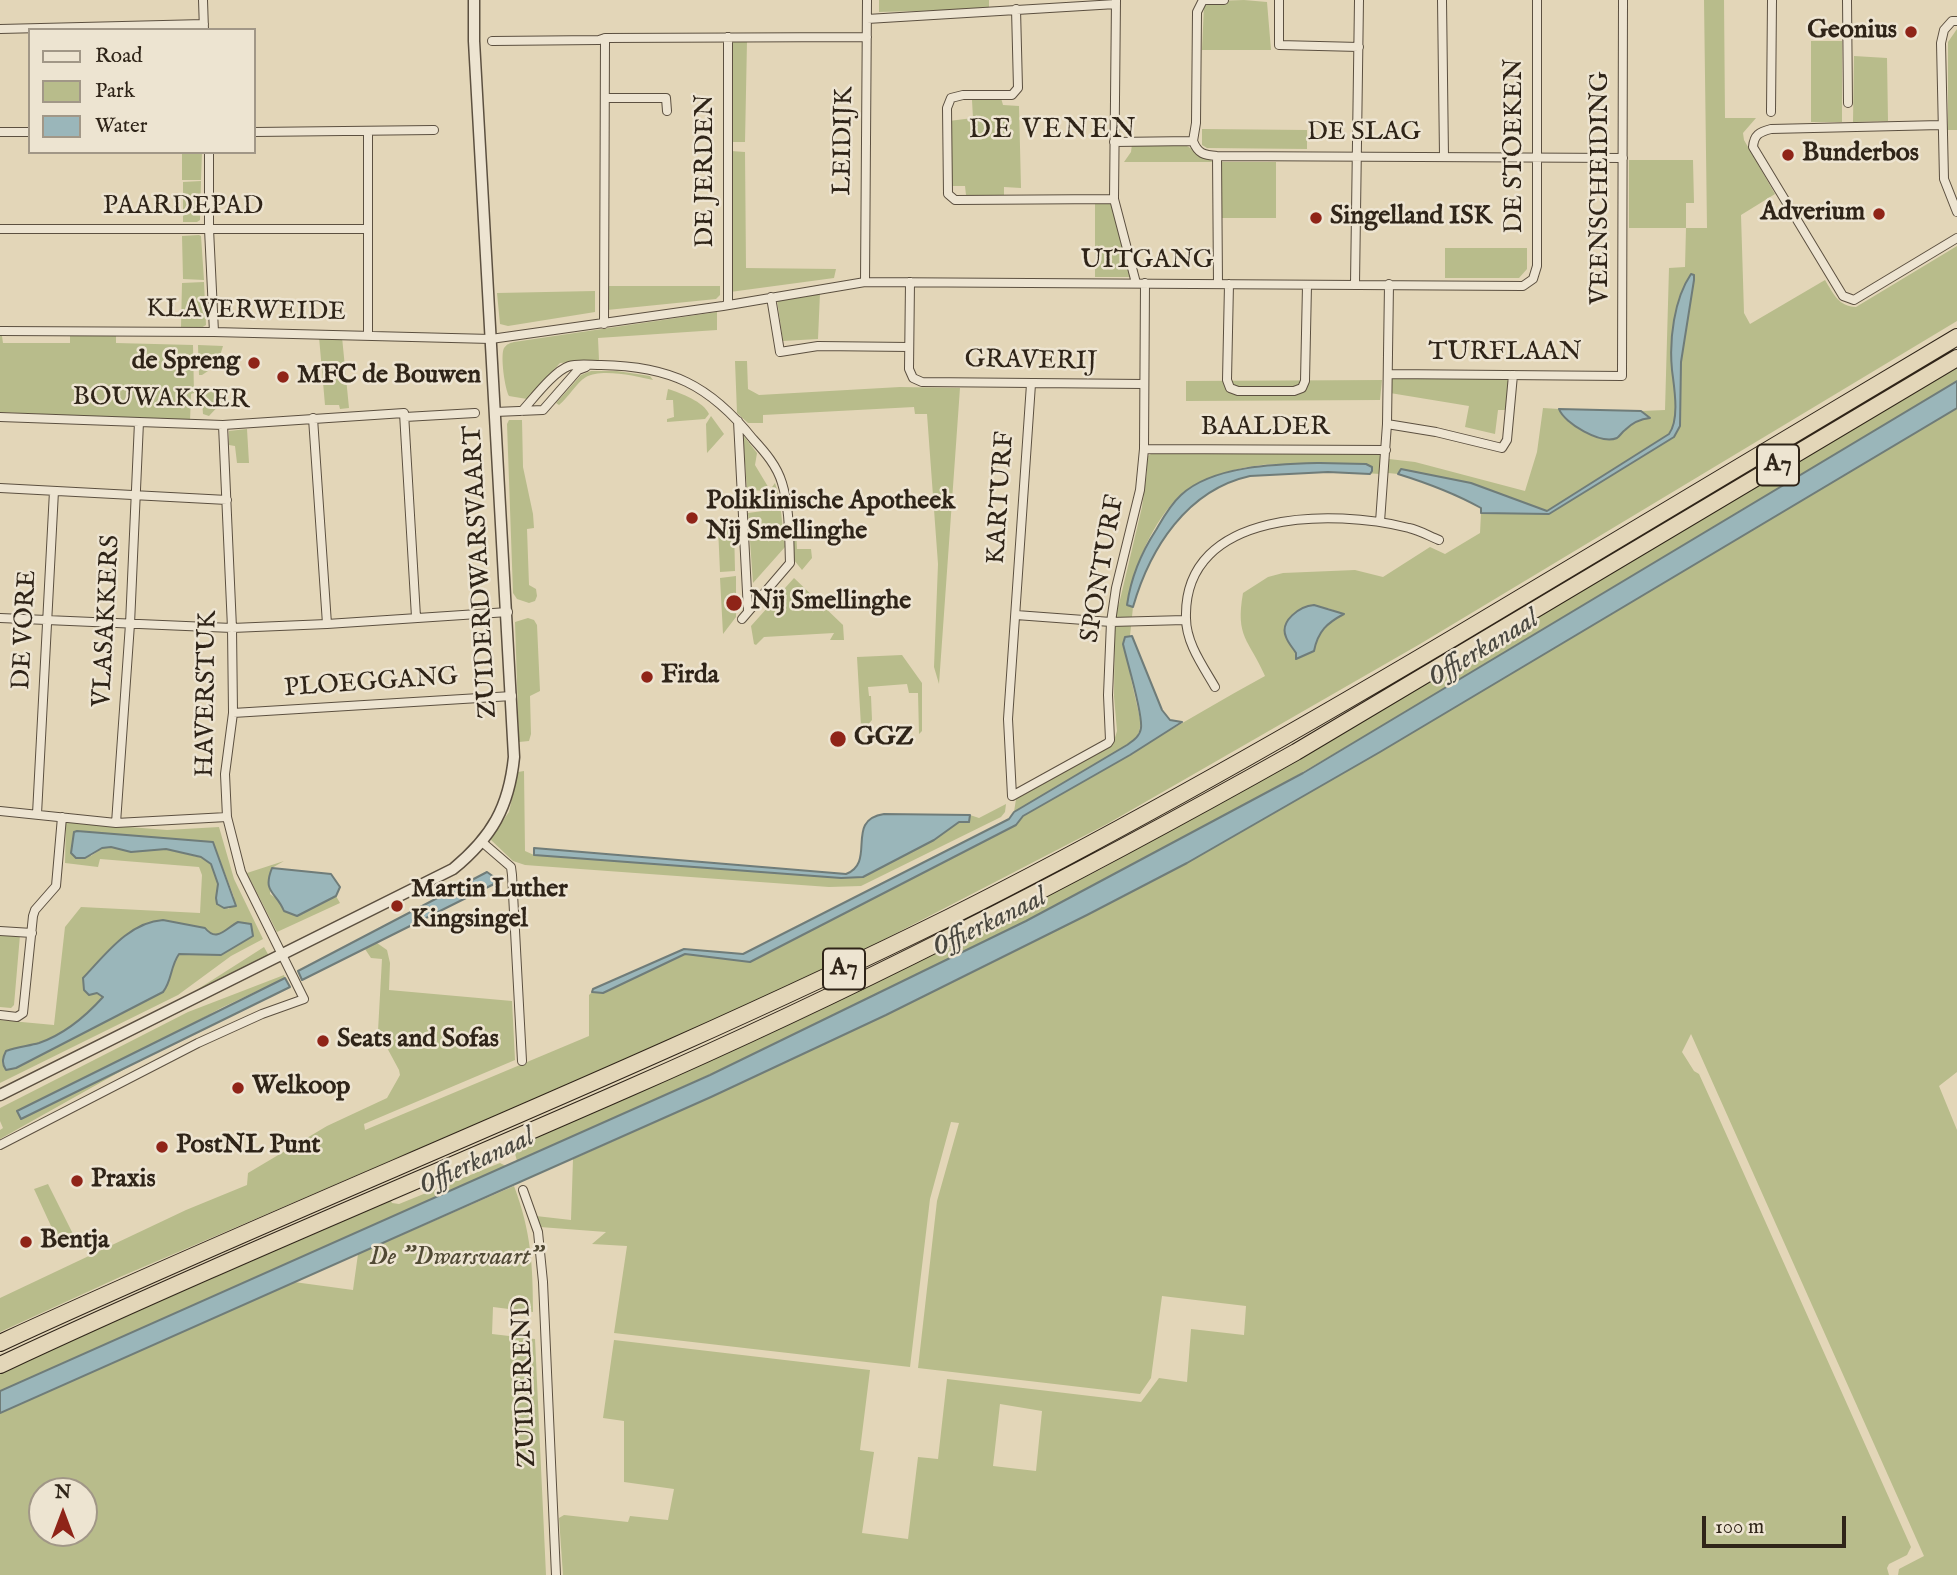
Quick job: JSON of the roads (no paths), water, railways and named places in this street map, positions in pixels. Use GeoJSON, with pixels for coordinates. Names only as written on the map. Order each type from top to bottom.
{"type":"FeatureCollection","features":[{"type":"Feature","properties":{"kind":"highway","name":"A7"},"geometry":{"type":"LineString","coordinates":[[0,1343],[102,1296],[645,1061],[836,972],[1045,868],[1283,738],[1957,337]]}},
{"type":"Feature","properties":{"kind":"highway","name":"A7"},"geometry":{"type":"LineString","coordinates":[[0,1365],[183,1280],[629,1088],[926,950],[1180,817],[1296,752],[1957,358]]}},
{"type":"Feature","properties":{"kind":"street"},"geometry":{"type":"LineString","coordinates":[[57,28],[204,27],[203,0]]}},
{"type":"Feature","properties":{"kind":"street","name":"ZUIDERDWARSVAART"},"geometry":{"type":"LineString","coordinates":[[280,954],[453,869],[482,842],[496,822],[510,784],[514,757],[512,696],[474,41],[474,0]]}},
{"type":"Feature","properties":{"kind":"street","name":"LEIDIJK"},"geometry":{"type":"LineString","coordinates":[[865,282],[867,0]]}},
{"type":"Feature","properties":{"kind":"street"},"geometry":{"type":"LineString","coordinates":[[1218,284],[1217,156],[1202,153],[1193,141],[1196,123],[1197,12],[1203,0],[1224,0]]}},
{"type":"Feature","properties":{"kind":"street"},"geometry":{"type":"LineString","coordinates":[[1279,0],[1279,45],[1359,47]]}},
{"type":"Feature","properties":{"kind":"street"},"geometry":{"type":"LineString","coordinates":[[1354,284],[1359,0]]}},
{"type":"Feature","properties":{"kind":"street"},"geometry":{"type":"LineString","coordinates":[[1442,0],[1444,156]]}},
{"type":"Feature","properties":{"kind":"street","name":"DE STOEKEN"},"geometry":{"type":"LineString","coordinates":[[1523,286],[1533,279],[1537,266],[1537,0]]}},
{"type":"Feature","properties":{"kind":"street","name":"VEENSCHEIDING"},"geometry":{"type":"LineString","coordinates":[[1622,376],[1623,0]]}},
{"type":"Feature","properties":{"kind":"street"},"geometry":{"type":"LineString","coordinates":[[1771,111],[1772,0]]}},
{"type":"Feature","properties":{"kind":"street"},"geometry":{"type":"LineString","coordinates":[[1847,0],[1848,103]]}},
{"type":"Feature","properties":{"kind":"street"},"geometry":{"type":"LineString","coordinates":[[867,19],[1016,9],[1028,4],[1116,2],[1114,199],[1141,283],[1144,384]]}},
{"type":"Feature","properties":{"kind":"street"},"geometry":{"type":"LineString","coordinates":[[1016,9],[1018,88],[1012,95],[963,95],[951,98],[947,108],[948,194],[955,200],[1114,199]]}},
{"type":"Feature","properties":{"kind":"street"},"geometry":{"type":"LineString","coordinates":[[1957,21],[1952,21],[1944,30],[1941,43],[1944,179],[1957,212]]}},
{"type":"Feature","properties":{"kind":"street"},"geometry":{"type":"LineString","coordinates":[[0,29],[28,29]]}},
{"type":"Feature","properties":{"kind":"street","name":"DE JERDEN"},"geometry":{"type":"LineString","coordinates":[[728,37],[728,304]]}},
{"type":"Feature","properties":{"kind":"street"},"geometry":{"type":"LineString","coordinates":[[492,41],[867,37]]}},
{"type":"Feature","properties":{"kind":"street"},"geometry":{"type":"LineString","coordinates":[[604,324],[605,38]]}},
{"type":"Feature","properties":{"kind":"street"},"geometry":{"type":"LineString","coordinates":[[605,98],[666,98],[667,111]]}},
{"type":"Feature","properties":{"kind":"street"},"geometry":{"type":"LineString","coordinates":[[1941,125],[1771,129],[1760,132],[1754,139],[1753,147],[1843,296],[1854,300],[1957,238]]}},
{"type":"Feature","properties":{"kind":"street"},"geometry":{"type":"LineString","coordinates":[[256,132],[434,130]]}},
{"type":"Feature","properties":{"kind":"street"},"geometry":{"type":"LineString","coordinates":[[368,131],[368,335]]}},
{"type":"Feature","properties":{"kind":"street"},"geometry":{"type":"LineString","coordinates":[[0,132],[28,132]]}},
{"type":"Feature","properties":{"kind":"street"},"geometry":{"type":"LineString","coordinates":[[1114,142],[1193,141]]}},
{"type":"Feature","properties":{"kind":"street"},"geometry":{"type":"LineString","coordinates":[[209,154],[209,229],[214,332]]}},
{"type":"Feature","properties":{"kind":"street","name":"DE SLAG"},"geometry":{"type":"LineString","coordinates":[[1217,156],[1623,158]]}},
{"type":"Feature","properties":{"kind":"street","name":"PAARDEPAD"},"geometry":{"type":"LineString","coordinates":[[0,229],[367,229]]}},
{"type":"Feature","properties":{"kind":"street","name":"UITGANG"},"geometry":{"type":"LineString","coordinates":[[491,339],[604,324],[865,282],[1523,286]]}},
{"type":"Feature","properties":{"kind":"street","name":"GRAVERIJ"},"geometry":{"type":"LineString","coordinates":[[910,282],[909,369],[913,378],[922,382],[1144,384]]}},
{"type":"Feature","properties":{"kind":"street"},"geometry":{"type":"LineString","coordinates":[[1229,284],[1227,380],[1230,388],[1238,391],[1294,391],[1302,388],[1305,381],[1307,285]]}},
{"type":"Feature","properties":{"kind":"street"},"geometry":{"type":"LineString","coordinates":[[1380,522],[1387,424],[1388,284]]}},
{"type":"Feature","properties":{"kind":"street"},"geometry":{"type":"LineString","coordinates":[[771,297],[780,352],[818,346],[909,347]]}},
{"type":"Feature","properties":{"kind":"street","name":"KLAVERWEIDE"},"geometry":{"type":"LineString","coordinates":[[0,331],[214,332],[491,339]]}},
{"type":"Feature","properties":{"kind":"street"},"geometry":{"type":"LineString","coordinates":[[523,411],[561,369],[570,366],[627,365],[683,380],[706,391],[738,421],[771,460],[782,482],[788,506],[790,564],[742,619]]}},
{"type":"Feature","properties":{"kind":"street"},"geometry":{"type":"LineString","coordinates":[[495,412],[542,410],[578,370],[587,366]]}},
{"type":"Feature","properties":{"kind":"street","name":"TURFLAAN"},"geometry":{"type":"LineString","coordinates":[[1388,374],[1622,376]]}},
{"type":"Feature","properties":{"kind":"street"},"geometry":{"type":"LineString","coordinates":[[1387,424],[1436,432],[1502,448],[1507,440],[1513,374]]}},
{"type":"Feature","properties":{"kind":"street","name":"KARTURF"},"geometry":{"type":"LineString","coordinates":[[1008,719],[1031,384]]}},
{"type":"Feature","properties":{"kind":"street","name":"SPONTURF"},"geometry":{"type":"LineString","coordinates":[[1008,719],[1012,796],[1108,743],[1111,734],[1108,695],[1111,622],[1116,588],[1140,491],[1144,449],[1144,384]]}},
{"type":"Feature","properties":{"kind":"street","name":"BOUWAKKER"},"geometry":{"type":"LineString","coordinates":[[0,417],[223,425],[313,418],[475,413]]}},
{"type":"Feature","properties":{"kind":"street"},"geometry":{"type":"LineString","coordinates":[[405,415],[416,617]]}},
{"type":"Feature","properties":{"kind":"street"},"geometry":{"type":"LineString","coordinates":[[313,418],[327,624]]}},
{"type":"Feature","properties":{"kind":"street"},"geometry":{"type":"LineString","coordinates":[[738,421],[748,611]]}},
{"type":"Feature","properties":{"kind":"street","name":"VLASAKKERS"},"geometry":{"type":"LineString","coordinates":[[116,823],[130,624],[139,422]]}},
{"type":"Feature","properties":{"kind":"street","name":"HAVERSTUK"},"geometry":{"type":"LineString","coordinates":[[223,425],[233,713],[225,774],[227,817],[241,872],[280,954]]}},
{"type":"Feature","properties":{"kind":"street","name":"BAALDER"},"geometry":{"type":"LineString","coordinates":[[1144,449],[1386,450]]}},
{"type":"Feature","properties":{"kind":"street"},"geometry":{"type":"LineString","coordinates":[[0,488],[227,500]]}},
{"type":"Feature","properties":{"kind":"street","name":"DE VORE"},"geometry":{"type":"LineString","coordinates":[[37,814],[54,491]]}},
{"type":"Feature","properties":{"kind":"street"},"geometry":{"type":"LineString","coordinates":[[1215,687],[1195,653],[1185,620],[1195,577],[1206,558],[1222,543],[1242,532],[1271,524],[1326,519],[1380,522],[1412,528],[1439,540]]}},
{"type":"Feature","properties":{"kind":"street"},"geometry":{"type":"LineString","coordinates":[[0,618],[232,628],[508,612]]}},
{"type":"Feature","properties":{"kind":"street"},"geometry":{"type":"LineString","coordinates":[[1016,615],[1111,622],[1185,620]]}},
{"type":"Feature","properties":{"kind":"street","name":"PLOEGGANG"},"geometry":{"type":"LineString","coordinates":[[233,713],[512,696]]}},
{"type":"Feature","properties":{"kind":"street"},"geometry":{"type":"LineString","coordinates":[[0,811],[116,823],[227,817]]}},
{"type":"Feature","properties":{"kind":"street"},"geometry":{"type":"LineString","coordinates":[[0,1015],[16,1017],[23,1013],[35,910],[56,886],[62,817]]}},
{"type":"Feature","properties":{"kind":"street"},"geometry":{"type":"LineString","coordinates":[[482,842],[511,867],[522,1061]]}},
{"type":"Feature","properties":{"kind":"street"},"geometry":{"type":"LineString","coordinates":[[0,931],[32,933]]}},
{"type":"Feature","properties":{"kind":"street"},"geometry":{"type":"LineString","coordinates":[[0,1095],[280,954],[304,999],[217,1034],[0,1145]]}},
{"type":"Feature","properties":{"kind":"street","name":"ZUIDEREND"},"geometry":{"type":"LineString","coordinates":[[523,1190],[538,1232],[556,1575]]}},
{"type":"Feature","properties":{"kind":"water"},"geometry":{"type":"Polygon","coordinates":[[[1691,274],[1694,275],[1694,280],[1681,362],[1680,426],[1674,437],[1549,514],[1481,513],[1481,508],[1461,498],[1398,474],[1401,469],[1471,483],[1547,511],[1669,434],[1675,412],[1672,333],[1680,295],[1691,274]]]}},
{"type":"Feature","properties":{"kind":"water"},"geometry":{"type":"Polygon","coordinates":[[[1957,381],[1957,408],[1380,752],[1187,863],[886,1015],[711,1097],[0,1413],[0,1391],[710,1075],[1026,921],[1303,773],[1957,381]]]}},
{"type":"Feature","properties":{"kind":"water"},"geometry":{"type":"Polygon","coordinates":[[[1559,409],[1641,411],[1650,418],[1636,422],[1617,438],[1610,439],[1593,436],[1575,426],[1559,409]]]}},
{"type":"Feature","properties":{"kind":"water"},"geometry":{"type":"Polygon","coordinates":[[[1320,463],[1366,464],[1372,467],[1372,471],[1370,474],[1328,472],[1250,476],[1228,483],[1190,508],[1174,525],[1150,564],[1133,607],[1127,605],[1141,556],[1173,503],[1194,485],[1210,477],[1247,468],[1320,463]]]}},
{"type":"Feature","properties":{"kind":"water"},"geometry":{"type":"Polygon","coordinates":[[[1314,605],[1344,614],[1324,628],[1314,651],[1296,659],[1296,653],[1286,637],[1285,625],[1297,611],[1314,605]]]}},
{"type":"Feature","properties":{"kind":"water"},"geometry":{"type":"Polygon","coordinates":[[[1132,636],[1162,710],[1170,720],[1182,722],[1023,816],[1016,825],[750,962],[685,954],[603,993],[592,992],[593,989],[684,949],[743,954],[1009,819],[1014,812],[1127,745],[1138,736],[1141,728],[1123,644],[1125,637],[1132,636]]]}},
{"type":"Feature","properties":{"kind":"water"},"geometry":{"type":"Polygon","coordinates":[[[884,814],[970,815],[969,822],[959,822],[934,840],[863,877],[841,878],[534,855],[534,848],[846,874],[855,868],[859,860],[866,824],[872,818],[884,814]]]}},
{"type":"Feature","properties":{"kind":"water"},"geometry":{"type":"Polygon","coordinates":[[[74,832],[213,842],[236,906],[224,908],[217,904],[218,884],[211,864],[201,857],[166,849],[131,852],[111,847],[102,848],[85,858],[76,858],[71,853],[74,832]]]}},
{"type":"Feature","properties":{"kind":"water"},"geometry":{"type":"Polygon","coordinates":[[[272,868],[331,874],[340,887],[336,896],[297,916],[284,911],[271,891],[269,876],[272,868]]]}},
{"type":"Feature","properties":{"kind":"water"},"geometry":{"type":"Polygon","coordinates":[[[487,872],[494,877],[496,883],[302,980],[298,971],[487,872]]]}},
{"type":"Feature","properties":{"kind":"water"},"geometry":{"type":"Polygon","coordinates":[[[163,920],[205,928],[214,934],[222,933],[238,922],[251,924],[253,936],[221,955],[179,954],[163,992],[16,1068],[6,1070],[3,1060],[6,1051],[39,1043],[66,1030],[103,997],[97,993],[89,995],[84,990],[83,978],[118,941],[139,927],[163,920]]]}},
{"type":"Feature","properties":{"kind":"water"},"geometry":{"type":"Polygon","coordinates":[[[285,978],[290,987],[21,1119],[17,1111],[285,978]]]}},
{"type":"Feature","properties":{"kind":"place","name":"Geonius"},"geometry":{"type":"Point","coordinates":[1911,32]}},
{"type":"Feature","properties":{"kind":"place","name":"Bunderbos"},"geometry":{"type":"Point","coordinates":[1788,155]}},
{"type":"Feature","properties":{"kind":"place","name":"Adverium"},"geometry":{"type":"Point","coordinates":[1879,214]}},
{"type":"Feature","properties":{"kind":"place","name":"Singelland ISK"},"geometry":{"type":"Point","coordinates":[1316,218]}},
{"type":"Feature","properties":{"kind":"place","name":"de Spreng"},"geometry":{"type":"Point","coordinates":[254,363]}},
{"type":"Feature","properties":{"kind":"place","name":"MFC de Bouwen"},"geometry":{"type":"Point","coordinates":[283,377]}},
{"type":"Feature","properties":{"kind":"place","name":"Poliklinische Apotheek Nij Smellinghe"},"geometry":{"type":"Point","coordinates":[692,518]}},
{"type":"Feature","properties":{"kind":"place","name":"Nij Smellinghe"},"geometry":{"type":"Point","coordinates":[734,603]}},
{"type":"Feature","properties":{"kind":"place","name":"Firda"},"geometry":{"type":"Point","coordinates":[647,677]}},
{"type":"Feature","properties":{"kind":"place","name":"GGZ"},"geometry":{"type":"Point","coordinates":[838,739]}},
{"type":"Feature","properties":{"kind":"place","name":"Martin Luther Kingsingel"},"geometry":{"type":"Point","coordinates":[397,906]}},
{"type":"Feature","properties":{"kind":"place","name":"Seats and Sofas"},"geometry":{"type":"Point","coordinates":[323,1041]}},
{"type":"Feature","properties":{"kind":"place","name":"Welkoop"},"geometry":{"type":"Point","coordinates":[238,1088]}},
{"type":"Feature","properties":{"kind":"place","name":"PostNL Punt"},"geometry":{"type":"Point","coordinates":[162,1147]}},
{"type":"Feature","properties":{"kind":"place","name":"Praxis"},"geometry":{"type":"Point","coordinates":[77,1181]}},
{"type":"Feature","properties":{"kind":"place","name":"Bentja"},"geometry":{"type":"Point","coordinates":[26,1242]}},
{"type":"Feature","properties":{"kind":"district","name":"DE VENEN"},"geometry":{"type":"Point","coordinates":[1053,131]}},
{"type":"Feature","properties":{"kind":"water label","name":"Offierkanaal"},"geometry":{"type":"Point","coordinates":[1484,650]}},
{"type":"Feature","properties":{"kind":"water label","name":"Offierkanaal"},"geometry":{"type":"Point","coordinates":[990,924]}},
{"type":"Feature","properties":{"kind":"water label","name":"Offierkanaal"},"geometry":{"type":"Point","coordinates":[477,1163]}},
{"type":"Feature","properties":{"kind":"park label","name":"De \"Dwarsvaart\""},"geometry":{"type":"Point","coordinates":[456,1259]}}]}
